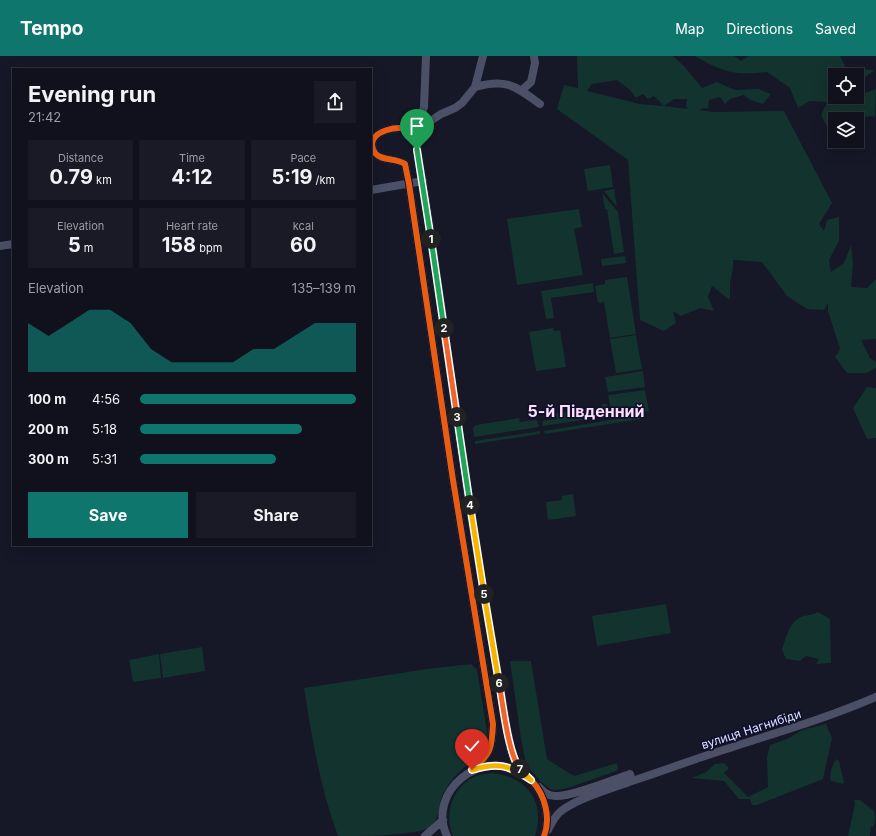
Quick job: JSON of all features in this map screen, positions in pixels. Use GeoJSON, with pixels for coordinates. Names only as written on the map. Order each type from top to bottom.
{"type":"FeatureCollection","features":[{"type":"Feature","properties":{"kind":"street"},"geometry":{"type":"LineString","coordinates":[[426,56],[424,107],[414,129],[430,226],[466,478],[497,672],[515,763],[531,780],[541,794],[547,822],[544,835]]}},
{"type":"Feature","properties":{"kind":"street"},"geometry":{"type":"LineString","coordinates":[[447,836],[443,820],[444,807],[448,794],[456,783],[483,761],[490,750],[492,724],[405,164],[400,160],[386,159],[378,156],[374,151],[373,145],[376,134],[382,131],[406,128],[414,129],[426,124],[462,103],[475,88],[484,56]]}},
{"type":"Feature","properties":{"kind":"street"},"geometry":{"type":"LineString","coordinates":[[522,91],[531,82],[535,64],[534,56]]}},
{"type":"Feature","properties":{"kind":"street"},"geometry":{"type":"LineString","coordinates":[[475,88],[490,83],[510,84],[540,104]]}},
{"type":"Feature","properties":{"kind":"street"},"geometry":{"type":"LineString","coordinates":[[372,190],[422,181]]}},
{"type":"Feature","properties":{"kind":"street"},"geometry":{"type":"LineString","coordinates":[[416,228],[430,226]]}},
{"type":"Feature","properties":{"kind":"street"},"geometry":{"type":"LineString","coordinates":[[0,246],[12,244]]}},
{"type":"Feature","properties":{"kind":"street","name":"вулиця Нагнибіди"},"geometry":{"type":"LineString","coordinates":[[531,780],[546,794],[555,796],[581,791],[631,778],[713,753],[829,716],[876,697]]}},
{"type":"Feature","properties":{"kind":"street"},"geometry":{"type":"LineString","coordinates":[[472,770],[494,766],[507,767],[517,770],[531,780]]}},
{"type":"Feature","properties":{"kind":"street","name":"вулиця Нагнибіди"},"geometry":{"type":"LineString","coordinates":[[544,835],[558,813],[565,808],[631,778]]}},
{"type":"Feature","properties":{"kind":"street"},"geometry":{"type":"LineString","coordinates":[[425,836],[443,820]]}},
{"type":"Feature","properties":{"kind":"green space"},"geometry":{"type":"Polygon","coordinates":[[[577,56],[673,56],[685,67],[702,88],[717,82],[735,90],[758,89],[771,94],[763,104],[750,100],[744,95],[730,99],[725,104],[720,97],[709,100],[708,109],[704,108],[699,110],[713,112],[784,111],[832,203],[819,224],[824,231],[827,220],[839,217],[839,241],[829,260],[831,272],[844,263],[851,245],[853,263],[851,287],[867,288],[876,279],[876,339],[861,340],[870,358],[876,362],[876,368],[866,373],[847,373],[835,357],[840,349],[828,311],[828,303],[824,310],[807,309],[787,296],[762,262],[733,260],[730,283],[730,300],[712,286],[708,297],[714,311],[700,308],[681,316],[673,311],[676,323],[664,331],[640,320],[628,160],[557,109],[564,85],[578,88],[577,56]],[[617,80],[592,84],[587,91],[640,104],[664,106],[654,96],[648,99],[643,94],[636,98],[630,90],[617,80]],[[674,99],[664,106],[688,109],[686,107],[687,99],[674,99]]]}},
{"type":"Feature","properties":{"kind":"green space"},"geometry":{"type":"Polygon","coordinates":[[[695,56],[734,56],[741,61],[749,56],[840,56],[846,68],[828,68],[828,104],[864,104],[864,93],[876,89],[875,116],[864,117],[864,112],[828,112],[828,129],[821,115],[827,102],[810,101],[798,108],[790,88],[767,72],[738,73],[713,66],[695,56]]]}},
{"type":"Feature","properties":{"kind":"green space"},"geometry":{"type":"Polygon","coordinates":[[[864,69],[875,70],[864,78],[864,69]]]}},
{"type":"Feature","properties":{"kind":"green space"},"geometry":{"type":"Polygon","coordinates":[[[610,165],[613,187],[588,191],[584,169],[610,165]]]}},
{"type":"Feature","properties":{"kind":"green space"},"geometry":{"type":"Polygon","coordinates":[[[614,189],[617,207],[604,191],[614,189]]]}},
{"type":"Feature","properties":{"kind":"green space"},"geometry":{"type":"Polygon","coordinates":[[[602,193],[618,212],[624,252],[614,254],[607,209],[605,209],[602,193]]]}},
{"type":"Feature","properties":{"kind":"green space"},"geometry":{"type":"Polygon","coordinates":[[[579,209],[582,227],[574,229],[583,275],[517,285],[507,219],[579,209]]]}},
{"type":"Feature","properties":{"kind":"green space"},"geometry":{"type":"Polygon","coordinates":[[[625,256],[626,263],[602,266],[601,259],[625,256]]]}},
{"type":"Feature","properties":{"kind":"green space"},"geometry":{"type":"Polygon","coordinates":[[[627,277],[636,334],[610,338],[604,302],[598,303],[595,286],[605,284],[605,280],[627,277]]]}},
{"type":"Feature","properties":{"kind":"green space"},"geometry":{"type":"Polygon","coordinates":[[[593,283],[594,292],[551,298],[554,318],[546,319],[541,291],[593,283]]]}},
{"type":"Feature","properties":{"kind":"green space"},"geometry":{"type":"Polygon","coordinates":[[[553,328],[554,331],[560,330],[566,367],[536,371],[529,332],[553,328]]]}},
{"type":"Feature","properties":{"kind":"green space"},"geometry":{"type":"Polygon","coordinates":[[[636,335],[642,369],[616,373],[610,339],[636,335]]]}},
{"type":"Feature","properties":{"kind":"green space"},"geometry":{"type":"Polygon","coordinates":[[[643,371],[645,387],[608,392],[605,377],[643,371]]]}},
{"type":"Feature","properties":{"kind":"green space"},"geometry":{"type":"Polygon","coordinates":[[[867,387],[876,388],[876,438],[867,439],[853,408],[867,387]]]}},
{"type":"Feature","properties":{"kind":"green space"},"geometry":{"type":"Polygon","coordinates":[[[645,390],[649,411],[612,416],[608,395],[645,390]]]}},
{"type":"Feature","properties":{"kind":"green space"},"geometry":{"type":"Polygon","coordinates":[[[602,404],[607,404],[609,416],[543,426],[542,421],[557,419],[556,413],[574,411],[576,417],[603,413],[602,404]]]}},
{"type":"Feature","properties":{"kind":"green space"},"geometry":{"type":"Polygon","coordinates":[[[641,415],[641,419],[545,434],[544,431],[641,415]]]}},
{"type":"Feature","properties":{"kind":"green space"},"geometry":{"type":"Polygon","coordinates":[[[519,418],[520,422],[537,420],[539,427],[474,437],[473,428],[476,425],[519,418]]]}},
{"type":"Feature","properties":{"kind":"green space"},"geometry":{"type":"Polygon","coordinates":[[[540,431],[540,434],[475,444],[475,441],[540,431]]]}},
{"type":"Feature","properties":{"kind":"green space"},"geometry":{"type":"Polygon","coordinates":[[[573,494],[576,516],[548,520],[546,502],[562,500],[562,496],[573,494]]]}},
{"type":"Feature","properties":{"kind":"green space"},"geometry":{"type":"Polygon","coordinates":[[[666,604],[671,633],[597,646],[592,616],[666,604]]]}},
{"type":"Feature","properties":{"kind":"green space"},"geometry":{"type":"Polygon","coordinates":[[[818,612],[830,619],[831,663],[816,664],[819,659],[806,656],[800,661],[786,659],[782,650],[791,626],[798,618],[818,612]]]}},
{"type":"Feature","properties":{"kind":"green space"},"geometry":{"type":"Polygon","coordinates":[[[202,647],[205,671],[163,678],[160,654],[202,647]]]}},
{"type":"Feature","properties":{"kind":"green space"},"geometry":{"type":"Polygon","coordinates":[[[159,654],[161,678],[133,682],[129,660],[159,654]]]}},
{"type":"Feature","properties":{"kind":"green space"},"geometry":{"type":"Polygon","coordinates":[[[510,661],[531,661],[547,759],[574,776],[617,763],[618,769],[616,771],[568,788],[556,790],[550,789],[540,781],[526,764],[510,661]]]}},
{"type":"Feature","properties":{"kind":"green space"},"geometry":{"type":"Polygon","coordinates":[[[471,664],[477,670],[488,738],[485,746],[477,758],[458,773],[451,781],[442,797],[435,821],[427,829],[407,833],[338,836],[321,781],[304,688],[427,669],[471,664]]]}},
{"type":"Feature","properties":{"kind":"green space"},"geometry":{"type":"Polygon","coordinates":[[[826,724],[832,738],[823,779],[757,805],[752,805],[750,799],[739,799],[724,781],[692,778],[706,772],[715,764],[724,763],[729,768],[724,773],[748,797],[768,787],[767,757],[770,745],[787,739],[802,730],[826,724]]]}},
{"type":"Feature","properties":{"kind":"green space"},"geometry":{"type":"Polygon","coordinates":[[[836,759],[839,761],[844,782],[843,784],[831,781],[831,770],[836,759]]]}},
{"type":"Feature","properties":{"kind":"green space"},"geometry":{"type":"Polygon","coordinates":[[[491,773],[504,775],[515,779],[524,785],[531,793],[538,812],[538,824],[535,836],[453,836],[449,818],[450,809],[457,792],[470,779],[479,775],[491,773]]]}},
{"type":"Feature","properties":{"kind":"green space"},"geometry":{"type":"Polygon","coordinates":[[[854,800],[860,800],[874,811],[874,826],[871,826],[870,836],[848,836],[855,804],[854,800]]]}},
{"type":"Feature","properties":{"kind":"cycle path"},"geometry":{"type":"LineString","coordinates":[[472,770],[487,755],[491,745],[493,724],[453,480],[405,164],[378,156],[372,145],[374,139],[379,134],[386,130],[395,128],[410,130],[414,133],[417,141],[465,476],[481,579],[511,751],[516,766],[537,787],[546,807],[547,822],[544,836]]}},
{"type":"Feature","properties":{"kind":"district","name":"5-й Південний"},"geometry":{"type":"Point","coordinates":[586,411]}},
{"type":"Feature","properties":{"kind":"route"},"geometry":{"type":"LineString","coordinates":[[417,150],[430,226],[454,399],[495,664],[511,750],[515,763],[531,780],[517,770],[507,767],[494,766],[472,770]]}}]}
